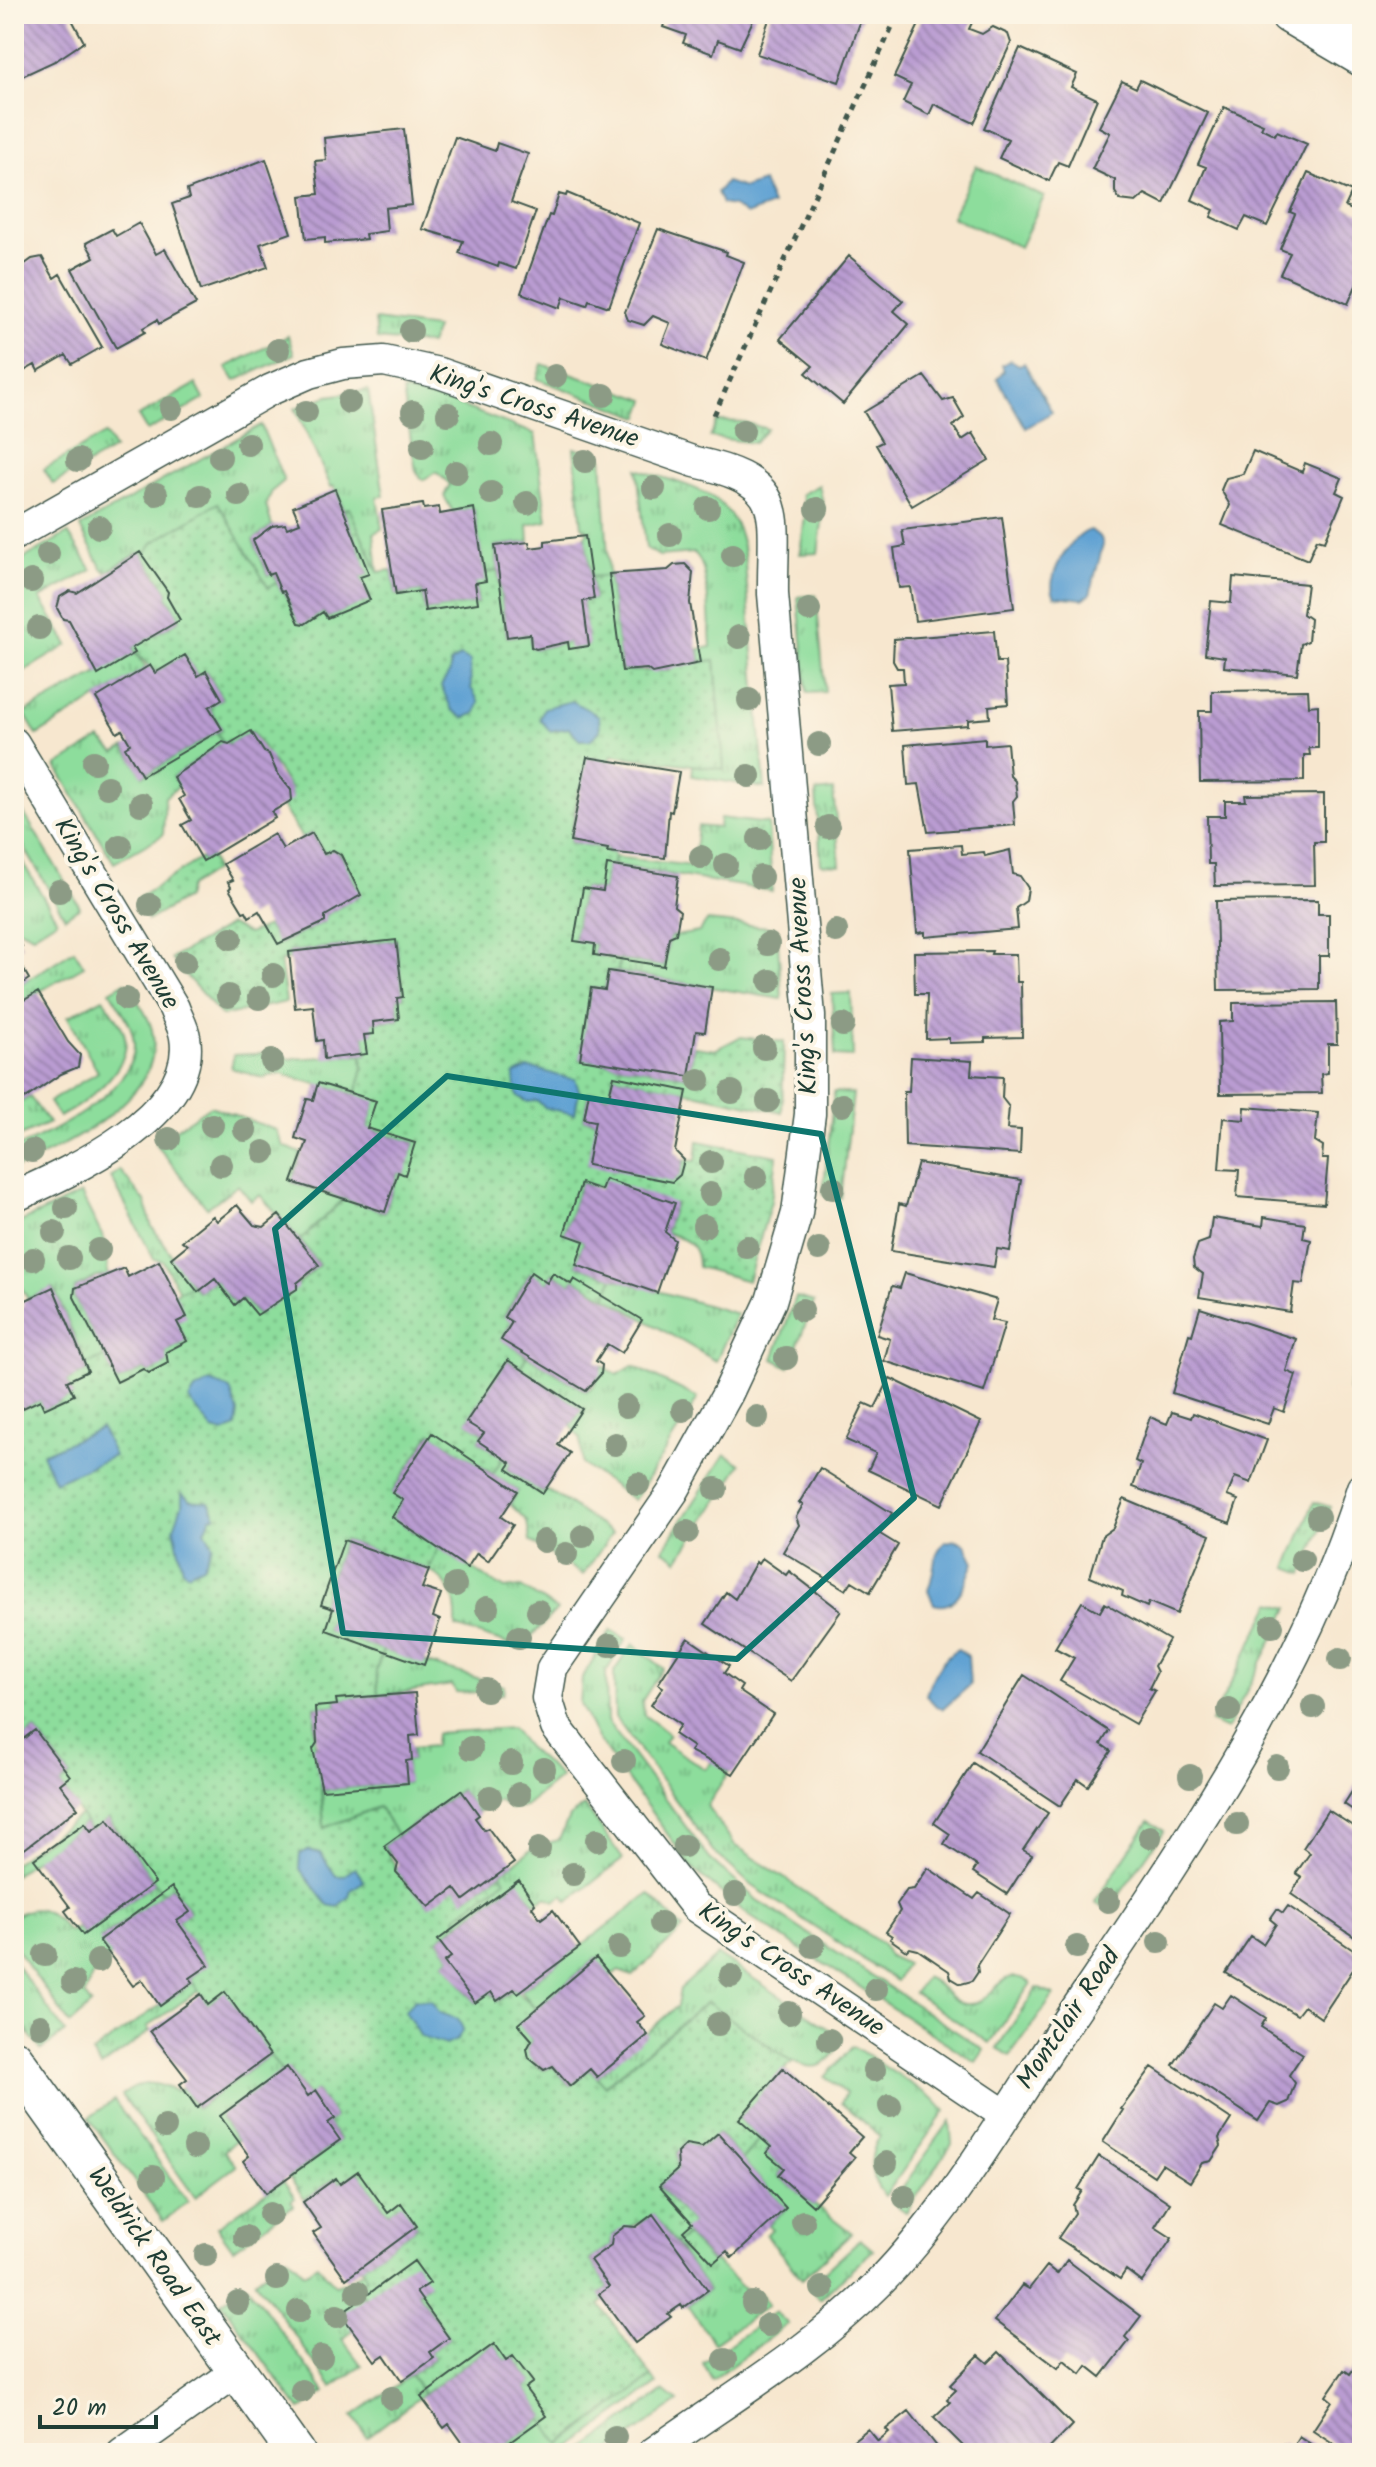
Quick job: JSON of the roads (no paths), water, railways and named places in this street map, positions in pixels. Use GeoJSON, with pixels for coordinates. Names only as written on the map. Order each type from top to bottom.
{"type":"FeatureCollection","features":[{"type":"Feature","properties":{"kind":"street"},"geometry":{"type":"LineString","coordinates":[[1289,14],[1352,37]]}},
{"type":"Feature","properties":{"kind":"street","name":"King's Cross Avenue"},"geometry":{"type":"LineString","coordinates":[[14,535],[270,390],[331,367],[384,361],[439,373],[695,462],[726,469],[748,477],[762,491],[774,524],[773,594],[810,1016],[810,1114],[797,1213],[771,1301],[728,1393],[673,1492],[552,1668],[547,1698],[556,1727],[696,1907],[1005,2115]]}},
{"type":"Feature","properties":{"kind":"street","name":"King's Cross Avenue"},"geometry":{"type":"LineString","coordinates":[[14,743],[174,1008],[185,1037],[185,1064],[160,1108],[101,1153],[14,1197]]}},
{"type":"Feature","properties":{"kind":"street","name":"Montclair Road"},"geometry":{"type":"LineString","coordinates":[[653,2453],[843,2317],[937,2215],[1178,1858],[1249,1741],[1300,1646],[1348,1532],[1362,1488]]}},
{"type":"Feature","properties":{"kind":"street","name":"Weldrick Road East"},"geometry":{"type":"LineString","coordinates":[[14,2059],[296,2453]]}},
{"type":"Feature","properties":{"kind":"street"},"geometry":{"type":"LineString","coordinates":[[122,2453],[236,2372]]}},
{"type":"Feature","properties":{"kind":"water"},"geometry":{"type":"Polygon","coordinates":[[[726,182],[744,188],[763,182],[772,205],[746,215],[733,206],[722,204],[717,192],[726,182]]]}},
{"type":"Feature","properties":{"kind":"water"},"geometry":{"type":"Polygon","coordinates":[[[1011,360],[1019,365],[1024,363],[1052,412],[1026,428],[997,378],[1004,371],[1002,365],[1011,360]]]}},
{"type":"Feature","properties":{"kind":"water"},"geometry":{"type":"Polygon","coordinates":[[[1091,530],[1101,538],[1103,545],[1090,594],[1083,599],[1055,596],[1053,579],[1061,558],[1076,540],[1091,530]]]}},
{"type":"Feature","properties":{"kind":"water"},"geometry":{"type":"Polygon","coordinates":[[[461,656],[470,661],[471,688],[479,702],[476,713],[464,718],[452,710],[441,686],[450,672],[450,663],[461,656]]]}},
{"type":"Feature","properties":{"kind":"water"},"geometry":{"type":"Polygon","coordinates":[[[572,701],[599,716],[600,731],[590,740],[580,740],[569,728],[550,731],[540,719],[544,708],[572,701]]]}},
{"type":"Feature","properties":{"kind":"water"},"geometry":{"type":"Polygon","coordinates":[[[528,1068],[575,1079],[579,1090],[575,1114],[546,1108],[537,1101],[528,1102],[517,1096],[514,1075],[528,1068]]]}},
{"type":"Feature","properties":{"kind":"water"},"geometry":{"type":"Polygon","coordinates":[[[210,1382],[230,1389],[238,1412],[236,1427],[224,1433],[213,1430],[189,1400],[195,1390],[210,1382]]]}},
{"type":"Feature","properties":{"kind":"water"},"geometry":{"type":"Polygon","coordinates":[[[101,1428],[114,1456],[55,1482],[42,1454],[101,1428]]]}},
{"type":"Feature","properties":{"kind":"water"},"geometry":{"type":"Polygon","coordinates":[[[182,1493],[190,1500],[209,1502],[216,1516],[211,1517],[205,1531],[213,1545],[203,1566],[188,1573],[183,1570],[174,1528],[182,1505],[182,1493]]]}},
{"type":"Feature","properties":{"kind":"water"},"geometry":{"type":"Polygon","coordinates":[[[956,1540],[965,1544],[974,1562],[955,1599],[942,1605],[934,1604],[928,1590],[936,1558],[945,1542],[956,1540]]]}},
{"type":"Feature","properties":{"kind":"water"},"geometry":{"type":"Polygon","coordinates":[[[958,1649],[968,1656],[970,1685],[943,1709],[926,1695],[942,1662],[958,1649]]]}},
{"type":"Feature","properties":{"kind":"water"},"geometry":{"type":"Polygon","coordinates":[[[308,1850],[320,1853],[336,1876],[343,1876],[355,1868],[364,1881],[351,1890],[349,1897],[337,1907],[328,1905],[299,1868],[300,1854],[308,1850]]]}},
{"type":"Feature","properties":{"kind":"water"},"geometry":{"type":"Polygon","coordinates":[[[414,1999],[431,2001],[440,2013],[458,2019],[463,2029],[457,2040],[446,2045],[421,2037],[405,2011],[414,1999]]]}}]}
